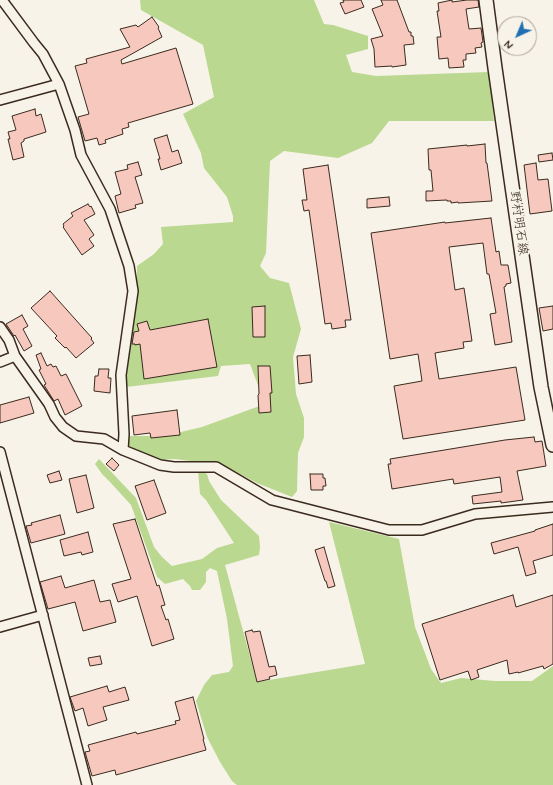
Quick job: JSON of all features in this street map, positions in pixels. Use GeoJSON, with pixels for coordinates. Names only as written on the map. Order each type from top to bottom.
{"type":"FeatureCollection","features":[{"type":"Feature","properties":{"kind":"main road","name":"野村明石線"},"geometry":{"type":"LineString","coordinates":[[486,0],[541,387],[553,445]]}},
{"type":"Feature","properties":{"kind":"street"},"geometry":{"type":"LineString","coordinates":[[2,0],[43,54],[59,84],[75,130],[81,155],[110,209],[129,266],[133,291],[121,375],[123,450]]}},
{"type":"Feature","properties":{"kind":"street"},"geometry":{"type":"LineString","coordinates":[[0,100],[59,84]]}},
{"type":"Feature","properties":{"kind":"street"},"geometry":{"type":"LineString","coordinates":[[0,327],[9,340],[15,356],[49,404],[55,417],[63,427],[76,436],[104,439],[123,450],[160,465],[174,467],[216,467],[272,500],[389,530],[422,530],[475,514],[553,507]]}},
{"type":"Feature","properties":{"kind":"street"},"geometry":{"type":"LineString","coordinates":[[0,362],[15,356]]}},
{"type":"Feature","properties":{"kind":"street"},"geometry":{"type":"LineString","coordinates":[[0,452],[87,785]]}},
{"type":"Feature","properties":{"kind":"street"},"geometry":{"type":"LineString","coordinates":[[0,627],[43,615]]}},
{"type":"Feature","properties":{"kind":"green space"},"geometry":{"type":"Polygon","coordinates":[[[140,0],[314,0],[324,24],[333,25],[368,36],[368,49],[346,55],[352,72],[376,76],[489,72],[494,121],[389,121],[372,143],[338,158],[284,151],[270,161],[266,253],[260,266],[270,278],[289,283],[301,329],[293,357],[296,394],[304,418],[304,437],[298,453],[297,491],[292,497],[257,483],[217,462],[206,463],[175,459],[154,460],[126,449],[129,436],[164,436],[202,427],[265,404],[250,364],[221,366],[218,376],[126,387],[124,376],[137,299],[137,266],[154,254],[163,244],[161,227],[233,222],[233,216],[227,197],[204,168],[201,153],[183,114],[214,97],[203,45],[141,10],[140,0]]]}},
{"type":"Feature","properties":{"kind":"green space"},"geometry":{"type":"Polygon","coordinates":[[[99,459],[136,498],[154,547],[172,566],[202,559],[217,548],[234,543],[206,500],[200,494],[198,470],[207,474],[209,481],[221,500],[259,536],[259,555],[225,565],[257,682],[365,664],[329,522],[399,539],[415,627],[431,669],[441,683],[461,678],[495,681],[532,681],[553,666],[553,785],[237,785],[232,781],[220,762],[207,737],[196,701],[204,685],[212,675],[229,672],[233,666],[227,619],[217,571],[210,568],[206,572],[206,582],[200,590],[192,590],[183,579],[165,584],[157,577],[131,505],[102,474],[95,464],[99,459]]]}},
{"type":"Feature","properties":{"kind":"building"},"geometry":{"type":"Polygon","coordinates":[[[343,0],[361,0],[364,7],[345,14],[340,3],[344,2],[343,0]]]}},
{"type":"Feature","properties":{"kind":"building"},"geometry":{"type":"Polygon","coordinates":[[[381,0],[397,0],[409,32],[411,32],[411,36],[413,36],[414,44],[404,45],[406,65],[375,67],[374,49],[371,39],[383,36],[372,9],[383,5],[381,0]]]}},
{"type":"Feature","properties":{"kind":"building"},"geometry":{"type":"Polygon","coordinates":[[[452,0],[452,2],[478,0],[479,7],[466,9],[469,29],[481,28],[483,42],[481,43],[482,47],[475,48],[476,53],[466,54],[466,60],[463,60],[464,67],[449,68],[448,58],[439,59],[437,37],[441,37],[437,11],[439,11],[438,3],[452,0]]]}},
{"type":"Feature","properties":{"kind":"building"},"geometry":{"type":"Polygon","coordinates":[[[152,17],[159,27],[158,28],[162,37],[121,60],[122,64],[176,48],[193,104],[128,123],[129,127],[122,129],[123,134],[105,140],[106,143],[99,145],[97,138],[85,141],[78,117],[89,114],[75,66],[87,63],[86,59],[130,47],[120,29],[136,25],[138,27],[152,17]]]}},
{"type":"Feature","properties":{"kind":"building"},"geometry":{"type":"Polygon","coordinates":[[[35,109],[36,116],[41,114],[46,132],[24,139],[21,143],[24,157],[13,160],[8,139],[10,139],[8,132],[16,130],[12,116],[35,109]]]}},
{"type":"Feature","properties":{"kind":"building"},"geometry":{"type":"Polygon","coordinates":[[[167,135],[172,152],[178,150],[182,163],[161,170],[158,159],[160,159],[154,139],[167,135]]]}},
{"type":"Feature","properties":{"kind":"building"},"geometry":{"type":"Polygon","coordinates":[[[485,144],[486,163],[492,201],[451,203],[451,201],[447,200],[426,201],[426,191],[433,191],[431,170],[429,170],[428,149],[485,144]]]}},
{"type":"Feature","properties":{"kind":"building"},"geometry":{"type":"Polygon","coordinates":[[[552,153],[553,160],[539,162],[538,155],[552,153]]]}},
{"type":"Feature","properties":{"kind":"building"},"geometry":{"type":"Polygon","coordinates":[[[138,162],[142,175],[135,177],[143,203],[135,205],[136,208],[119,213],[115,196],[121,194],[115,172],[128,169],[127,165],[138,162]]]}},
{"type":"Feature","properties":{"kind":"building"},"geometry":{"type":"Polygon","coordinates":[[[536,163],[538,180],[548,179],[552,211],[530,214],[524,165],[536,163]]]}},
{"type":"Feature","properties":{"kind":"building"},"geometry":{"type":"Polygon","coordinates":[[[328,165],[351,320],[345,320],[346,327],[332,329],[331,323],[325,324],[309,210],[304,211],[302,200],[307,200],[303,169],[328,165]]]}},
{"type":"Feature","properties":{"kind":"building"},"geometry":{"type":"Polygon","coordinates":[[[389,197],[390,206],[367,208],[367,199],[389,197]]]}},
{"type":"Feature","properties":{"kind":"building"},"geometry":{"type":"Polygon","coordinates":[[[88,204],[90,207],[91,206],[95,214],[84,220],[94,235],[89,239],[94,246],[82,255],[63,227],[63,224],[73,216],[71,213],[88,204]]]}},
{"type":"Feature","properties":{"kind":"building"},"geometry":{"type":"Polygon","coordinates":[[[491,218],[496,252],[499,251],[501,265],[508,265],[511,283],[506,284],[504,287],[512,342],[495,345],[490,314],[496,313],[489,274],[487,274],[483,243],[449,247],[455,290],[464,288],[472,341],[463,342],[464,348],[435,353],[439,379],[516,367],[525,420],[403,439],[394,386],[422,381],[418,354],[390,359],[371,233],[445,222],[491,218]]]}},
{"type":"Feature","properties":{"kind":"building"},"geometry":{"type":"Polygon","coordinates":[[[50,291],[92,338],[91,339],[94,343],[76,358],[55,338],[57,336],[31,308],[50,291]]]}},
{"type":"Feature","properties":{"kind":"building"},"geometry":{"type":"Polygon","coordinates":[[[265,306],[265,337],[253,337],[252,307],[265,306]]]}},
{"type":"Feature","properties":{"kind":"building"},"geometry":{"type":"Polygon","coordinates":[[[553,306],[553,329],[543,331],[539,308],[553,306]]]}},
{"type":"Feature","properties":{"kind":"building"},"geometry":{"type":"Polygon","coordinates":[[[22,315],[28,326],[23,329],[32,346],[24,351],[15,335],[14,336],[6,324],[22,315]]]}},
{"type":"Feature","properties":{"kind":"building"},"geometry":{"type":"Polygon","coordinates":[[[208,319],[217,367],[144,379],[140,344],[132,344],[134,332],[139,331],[137,324],[147,321],[150,330],[208,319]]]}},
{"type":"Feature","properties":{"kind":"building"},"geometry":{"type":"Polygon","coordinates":[[[41,353],[47,366],[51,364],[53,367],[56,366],[61,376],[66,374],[82,406],[65,415],[58,399],[54,401],[44,385],[46,384],[39,370],[41,369],[36,355],[41,353]]]}},
{"type":"Feature","properties":{"kind":"building"},"geometry":{"type":"Polygon","coordinates":[[[310,355],[312,382],[299,384],[297,356],[310,355]]]}},
{"type":"Feature","properties":{"kind":"building"},"geometry":{"type":"Polygon","coordinates":[[[258,366],[270,366],[272,393],[270,393],[271,412],[259,413],[258,366]]]}},
{"type":"Feature","properties":{"kind":"building"},"geometry":{"type":"Polygon","coordinates":[[[99,369],[109,369],[108,378],[111,378],[110,393],[94,391],[95,376],[98,376],[99,369]]]}},
{"type":"Feature","properties":{"kind":"building"},"geometry":{"type":"Polygon","coordinates":[[[29,397],[34,413],[0,423],[0,405],[29,397]]]}},
{"type":"Feature","properties":{"kind":"building"},"geometry":{"type":"Polygon","coordinates":[[[177,410],[180,435],[151,438],[150,433],[134,435],[132,416],[177,410]]]}},
{"type":"Feature","properties":{"kind":"building"},"geometry":{"type":"Polygon","coordinates":[[[534,437],[535,442],[542,441],[546,466],[517,471],[523,500],[501,503],[501,501],[473,504],[472,496],[502,492],[500,477],[454,484],[453,479],[392,489],[388,464],[391,464],[390,459],[505,440],[534,437]]]}},
{"type":"Feature","properties":{"kind":"building"},"geometry":{"type":"Polygon","coordinates":[[[112,458],[119,465],[114,471],[106,464],[112,458]]]}},
{"type":"Feature","properties":{"kind":"building"},"geometry":{"type":"Polygon","coordinates":[[[59,471],[62,480],[50,483],[47,475],[59,471]]]}},
{"type":"Feature","properties":{"kind":"building"},"geometry":{"type":"Polygon","coordinates":[[[310,474],[323,474],[326,486],[323,486],[323,490],[311,490],[310,474]]]}},
{"type":"Feature","properties":{"kind":"building"},"geometry":{"type":"Polygon","coordinates":[[[86,475],[94,508],[77,513],[69,479],[86,475]]]}},
{"type":"Feature","properties":{"kind":"building"},"geometry":{"type":"Polygon","coordinates":[[[154,480],[166,513],[147,520],[135,486],[154,480]]]}},
{"type":"Feature","properties":{"kind":"building"},"geometry":{"type":"Polygon","coordinates":[[[60,515],[65,534],[31,543],[26,526],[32,525],[31,523],[60,515]]]}},
{"type":"Feature","properties":{"kind":"building"},"geometry":{"type":"Polygon","coordinates":[[[135,519],[157,586],[159,585],[165,605],[161,606],[166,620],[168,619],[174,639],[152,646],[137,596],[118,602],[112,584],[131,579],[113,524],[135,519]]]}},
{"type":"Feature","properties":{"kind":"building"},"geometry":{"type":"Polygon","coordinates":[[[553,524],[553,555],[533,561],[536,573],[526,576],[518,547],[494,554],[491,543],[535,531],[553,524]]]}},
{"type":"Feature","properties":{"kind":"building"},"geometry":{"type":"Polygon","coordinates":[[[88,532],[93,552],[82,555],[81,552],[64,556],[60,540],[88,532]]]}},
{"type":"Feature","properties":{"kind":"building"},"geometry":{"type":"Polygon","coordinates":[[[324,547],[335,586],[328,588],[315,550],[324,547]]]}},
{"type":"Feature","properties":{"kind":"building"},"geometry":{"type":"Polygon","coordinates":[[[61,576],[65,588],[94,580],[100,602],[110,600],[116,622],[83,631],[75,602],[48,609],[40,582],[61,576]]]}},
{"type":"Feature","properties":{"kind":"building"},"geometry":{"type":"Polygon","coordinates":[[[513,595],[516,607],[553,595],[553,664],[544,669],[543,666],[509,674],[507,660],[477,670],[479,677],[471,680],[468,671],[440,680],[422,624],[513,595]]]}},
{"type":"Feature","properties":{"kind":"building"},"geometry":{"type":"Polygon","coordinates":[[[252,630],[253,632],[260,631],[269,667],[275,666],[277,675],[269,677],[270,679],[257,682],[245,632],[252,630]]]}},
{"type":"Feature","properties":{"kind":"building"},"geometry":{"type":"Polygon","coordinates":[[[100,656],[102,664],[90,666],[88,658],[100,656]]]}},
{"type":"Feature","properties":{"kind":"building"},"geometry":{"type":"Polygon","coordinates":[[[107,686],[109,692],[125,687],[129,700],[103,707],[107,720],[88,726],[83,708],[75,711],[70,697],[107,686]]]}},
{"type":"Feature","properties":{"kind":"building"},"geometry":{"type":"Polygon","coordinates":[[[193,697],[206,750],[116,775],[115,770],[92,776],[85,752],[90,751],[88,745],[136,732],[137,734],[176,724],[175,721],[180,720],[175,702],[193,697]]]}}]}
